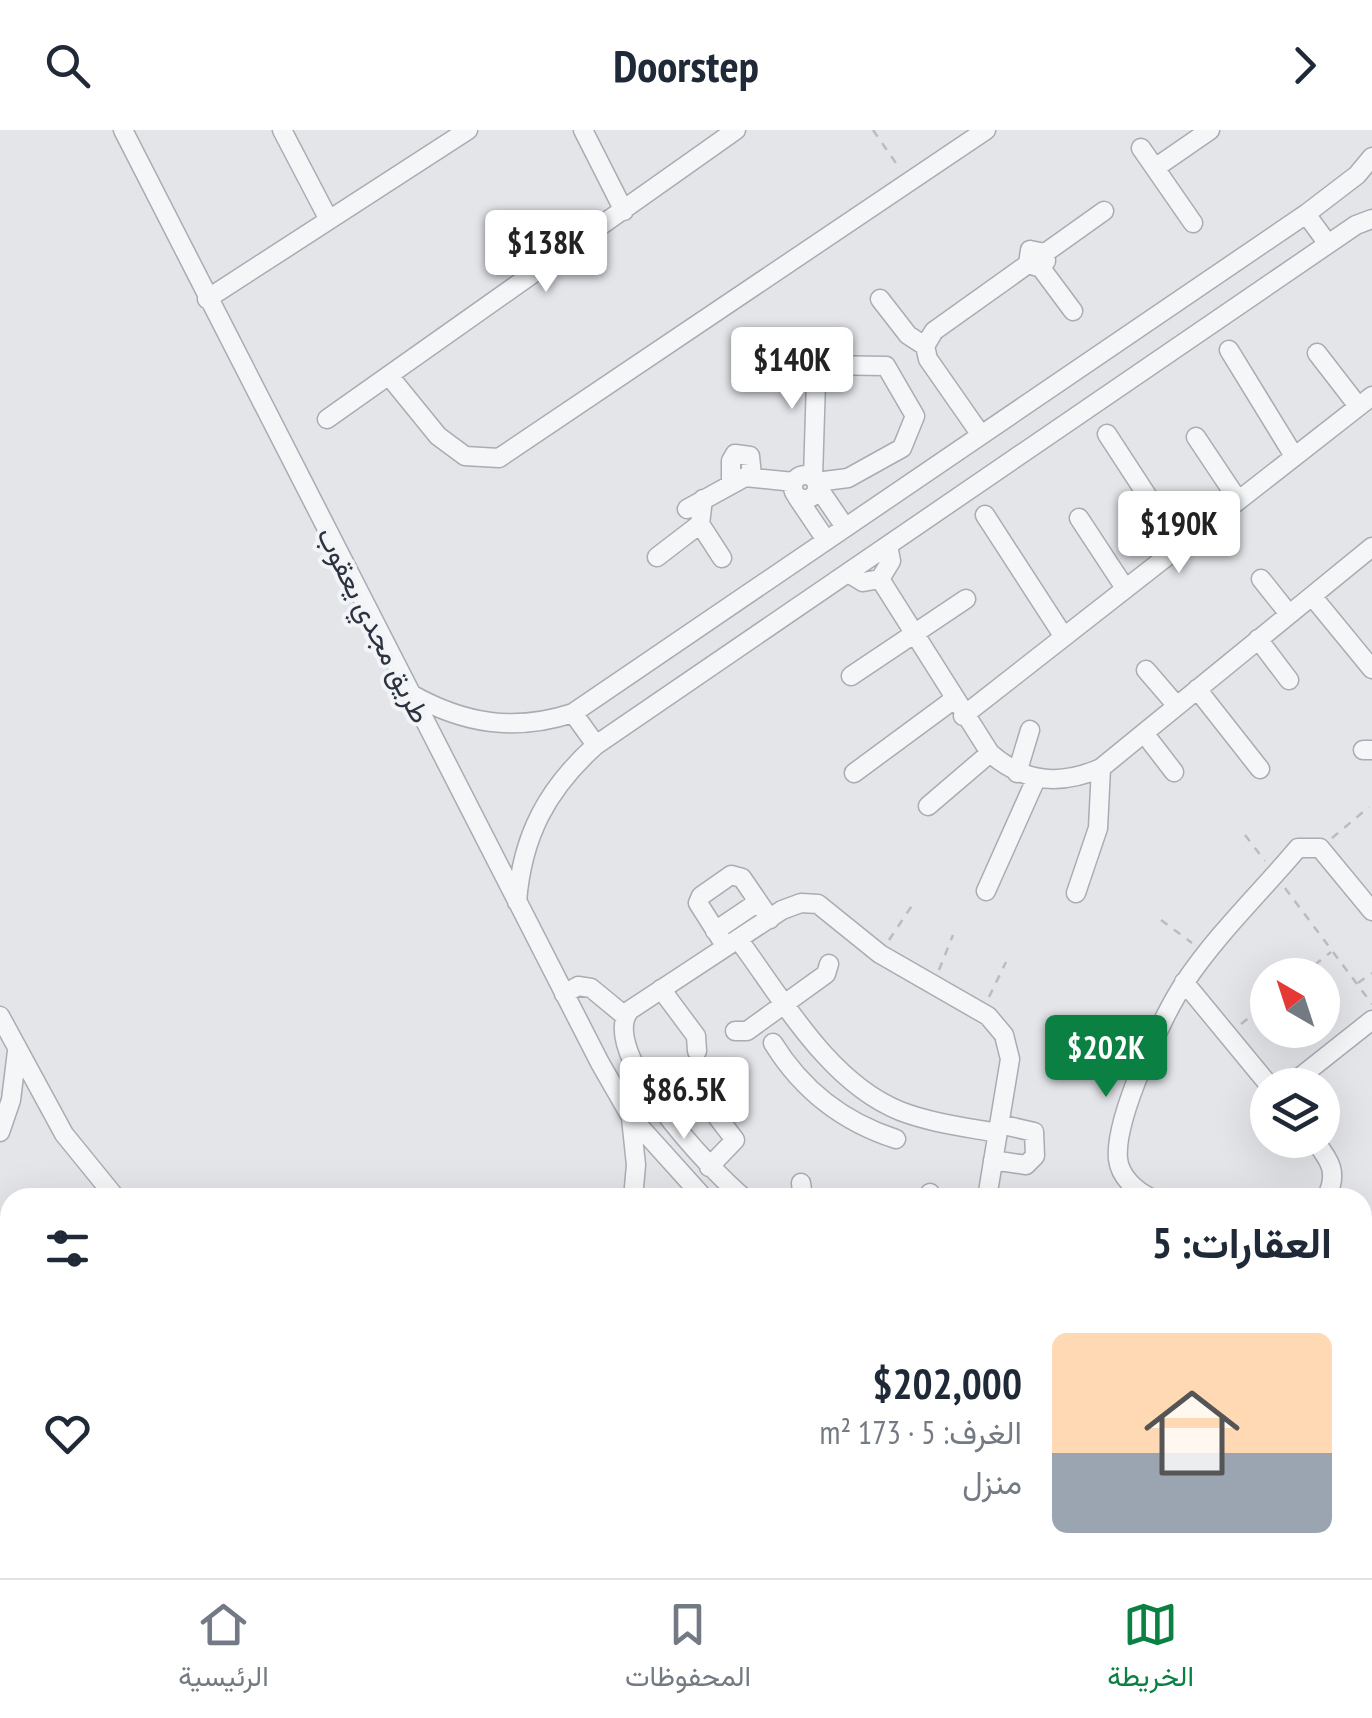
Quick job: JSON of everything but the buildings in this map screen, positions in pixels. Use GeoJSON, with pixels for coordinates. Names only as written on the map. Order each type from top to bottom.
{"type":"FeatureCollection","features":[{"type":"Feature","properties":{"kind":"street","name":"طريق مجدي يعقوب"},"geometry":{"type":"LineString","coordinates":[[123,130],[516,902],[631,1118],[695,1188]]}},
{"type":"Feature","properties":{"kind":"street"},"geometry":{"type":"LineString","coordinates":[[282,130],[329,220]]}},
{"type":"Feature","properties":{"kind":"street"},"geometry":{"type":"LineString","coordinates":[[207,298],[329,220],[437,139],[468,130]]}},
{"type":"Feature","properties":{"kind":"street"},"geometry":{"type":"LineString","coordinates":[[583,130],[624,211]]}},
{"type":"Feature","properties":{"kind":"street"},"geometry":{"type":"LineString","coordinates":[[328,419],[736,130]]}},
{"type":"Feature","properties":{"kind":"street"},"geometry":{"type":"LineString","coordinates":[[390,377],[452,446],[466,456],[500,458],[986,130]]}},
{"type":"Feature","properties":{"kind":"street"},"geometry":{"type":"LineString","coordinates":[[1155,168],[1210,130]]}},
{"type":"Feature","properties":{"kind":"street"},"geometry":{"type":"LineString","coordinates":[[1141,148],[1193,223]]}},
{"type":"Feature","properties":{"kind":"street"},"geometry":{"type":"LineString","coordinates":[[410,694],[435,708],[490,724],[520,725],[573,712],[1306,214],[1357,175],[1372,156]]}},
{"type":"Feature","properties":{"kind":"street"},"geometry":{"type":"LineString","coordinates":[[980,435],[928,359],[925,346],[934,330],[1038,261],[1104,211]]}},
{"type":"Feature","properties":{"kind":"street"},"geometry":{"type":"LineString","coordinates":[[1306,214],[1328,244]]}},
{"type":"Feature","properties":{"kind":"street"},"geometry":{"type":"LineString","coordinates":[[516,902],[520,866],[546,798],[596,745],[1328,244],[1372,219]]}},
{"type":"Feature","properties":{"kind":"street"},"geometry":{"type":"LineString","coordinates":[[1038,261],[1073,311]]}},
{"type":"Feature","properties":{"kind":"street"},"geometry":{"type":"LineString","coordinates":[[880,299],[908,335],[925,346]]}},
{"type":"Feature","properties":{"kind":"street"},"geometry":{"type":"LineString","coordinates":[[1229,350],[1294,456]]}},
{"type":"Feature","properties":{"kind":"street"},"geometry":{"type":"LineString","coordinates":[[854,773],[1064,637],[1365,401],[1317,352]]}},
{"type":"Feature","properties":{"kind":"street"},"geometry":{"type":"LineString","coordinates":[[795,489],[800,476],[816,482],[848,478],[902,448],[915,416],[886,366],[817,357],[816,482],[845,528]]}},
{"type":"Feature","properties":{"kind":"street"},"geometry":{"type":"LineString","coordinates":[[1108,434],[1180,546]]}},
{"type":"Feature","properties":{"kind":"street"},"geometry":{"type":"LineString","coordinates":[[1196,437],[1238,500]]}},
{"type":"Feature","properties":{"kind":"street"},"geometry":{"type":"LineString","coordinates":[[722,558],[700,524],[695,504],[731,482],[752,476],[795,489],[826,540]]}},
{"type":"Feature","properties":{"kind":"street"},"geometry":{"type":"LineString","coordinates":[[984,515],[1064,637]]}},
{"type":"Feature","properties":{"kind":"street"},"geometry":{"type":"LineString","coordinates":[[1079,518],[1125,588]]}},
{"type":"Feature","properties":{"kind":"street"},"geometry":{"type":"LineString","coordinates":[[658,557],[700,524]]}},
{"type":"Feature","properties":{"kind":"street"},"geometry":{"type":"LineString","coordinates":[[848,573],[863,582],[880,579],[892,561],[888,545]]}},
{"type":"Feature","properties":{"kind":"street"},"geometry":{"type":"LineString","coordinates":[[880,579],[958,708],[990,753],[1018,773],[1036,779],[1079,777],[1101,768],[1370,553]]}},
{"type":"Feature","properties":{"kind":"street"},"geometry":{"type":"LineString","coordinates":[[1261,579],[1289,614]]}},
{"type":"Feature","properties":{"kind":"street"},"geometry":{"type":"LineString","coordinates":[[1312,596],[1372,669]]}},
{"type":"Feature","properties":{"kind":"street"},"geometry":{"type":"LineString","coordinates":[[851,676],[966,599]]}},
{"type":"Feature","properties":{"kind":"street"},"geometry":{"type":"LineString","coordinates":[[1258,640],[1289,680]]}},
{"type":"Feature","properties":{"kind":"street"},"geometry":{"type":"LineString","coordinates":[[1146,670],[1177,706]]}},
{"type":"Feature","properties":{"kind":"street"},"geometry":{"type":"LineString","coordinates":[[1197,690],[1260,769]]}},
{"type":"Feature","properties":{"kind":"street"},"geometry":{"type":"LineString","coordinates":[[573,712],[596,745]]}},
{"type":"Feature","properties":{"kind":"street"},"geometry":{"type":"LineString","coordinates":[[1018,773],[1030,730]]}},
{"type":"Feature","properties":{"kind":"street"},"geometry":{"type":"LineString","coordinates":[[1144,733],[1174,772]]}},
{"type":"Feature","properties":{"kind":"street"},"geometry":{"type":"LineString","coordinates":[[928,806],[990,753]]}},
{"type":"Feature","properties":{"kind":"street"},"geometry":{"type":"LineString","coordinates":[[1076,893],[1098,828],[1101,768]]}},
{"type":"Feature","properties":{"kind":"street"},"geometry":{"type":"LineString","coordinates":[[986,890],[1036,779]]}},
{"type":"Feature","properties":{"kind":"street"},"geometry":{"type":"LineString","coordinates":[[1136,1188],[1130,1184],[1117,1157],[1131,1096],[1149,1049],[1184,982],[1298,848],[1320,848],[1372,911]]}},
{"type":"Feature","properties":{"kind":"street"},"geometry":{"type":"LineString","coordinates":[[770,918],[742,878],[731,875],[698,899],[715,931],[732,943],[786,1003],[831,1060],[872,1097],[927,1120],[1034,1132],[1035,1156],[1026,1165],[993,1160]]}},
{"type":"Feature","properties":{"kind":"street"},"geometry":{"type":"LineString","coordinates":[[715,931],[758,902]]}},
{"type":"Feature","properties":{"kind":"street"},"geometry":{"type":"LineString","coordinates":[[733,1188],[709,1167],[674,1124],[624,1036],[626,1016],[770,918],[794,905],[818,904],[880,954],[1000,1027],[1009,1050],[989,1188]]}},
{"type":"Feature","properties":{"kind":"street"},"geometry":{"type":"LineString","coordinates":[[734,1031],[747,1031],[826,974],[830,964]]}},
{"type":"Feature","properties":{"kind":"street"},"geometry":{"type":"LineString","coordinates":[[1184,982],[1255,1068]]}},
{"type":"Feature","properties":{"kind":"street"},"geometry":{"type":"LineString","coordinates":[[564,994],[578,986],[591,988],[626,1016]]}},
{"type":"Feature","properties":{"kind":"street"},"geometry":{"type":"LineString","coordinates":[[661,990],[696,1036],[697,1051]]}},
{"type":"Feature","properties":{"kind":"street"},"geometry":{"type":"LineString","coordinates":[[0,1016],[64,1134],[108,1188]]}},
{"type":"Feature","properties":{"kind":"street"},"geometry":{"type":"LineString","coordinates":[[1311,1068],[1372,1020]]}},
{"type":"Feature","properties":{"kind":"street"},"geometry":{"type":"LineString","coordinates":[[773,1043],[803,1083],[853,1122],[896,1140]]}},
{"type":"Feature","properties":{"kind":"street"},"geometry":{"type":"LineString","coordinates":[[0,1132],[11,1100],[17,1050]]}},
{"type":"Feature","properties":{"kind":"street"},"geometry":{"type":"LineString","coordinates":[[803,1083],[831,1060]]}},
{"type":"Feature","properties":{"kind":"street"},"geometry":{"type":"LineString","coordinates":[[853,1122],[872,1097]]}},
{"type":"Feature","properties":{"kind":"street"},"geometry":{"type":"LineString","coordinates":[[674,1124],[700,1105],[709,1106],[734,1143],[709,1167]]}},
{"type":"Feature","properties":{"kind":"street","name":"طريق مجدي يعقوب"},"geometry":{"type":"LineString","coordinates":[[631,1118],[636,1165],[634,1188]]}},
{"type":"Feature","properties":{"kind":"street"},"geometry":{"type":"LineString","coordinates":[[1328,1158],[1334,1174],[1329,1188]]}},
{"type":"Feature","properties":{"kind":"path"},"geometry":{"type":"LineString","coordinates":[[872,130],[909,182]]}},
{"type":"Feature","properties":{"kind":"path"},"geometry":{"type":"LineString","coordinates":[[1320,848],[1369,807]]}},
{"type":"Feature","properties":{"kind":"path"},"geometry":{"type":"LineString","coordinates":[[1245,834],[1372,1004]]}},
{"type":"Feature","properties":{"kind":"path"},"geometry":{"type":"LineString","coordinates":[[880,954],[913,904]]}},
{"type":"Feature","properties":{"kind":"path"},"geometry":{"type":"LineString","coordinates":[[1160,920],[1208,954]]}},
{"type":"Feature","properties":{"kind":"path"},"geometry":{"type":"LineString","coordinates":[[933,986],[954,934]]}},
{"type":"Feature","properties":{"kind":"path"},"geometry":{"type":"LineString","coordinates":[[1323,958],[1332,951]]}},
{"type":"Feature","properties":{"kind":"path"},"geometry":{"type":"LineString","coordinates":[[981,1012],[1006,962]]}},
{"type":"Feature","properties":{"kind":"path"},"geometry":{"type":"LineString","coordinates":[[1357,984],[1372,973]]}},
{"type":"Feature","properties":{"kind":"path"},"geometry":{"type":"LineString","coordinates":[[1228,1035],[1250,1017]]}},
{"type":"Feature","properties":{"kind":"path"},"geometry":{"type":"LineString","coordinates":[[1104,1034],[1149,1049]]}}]}
